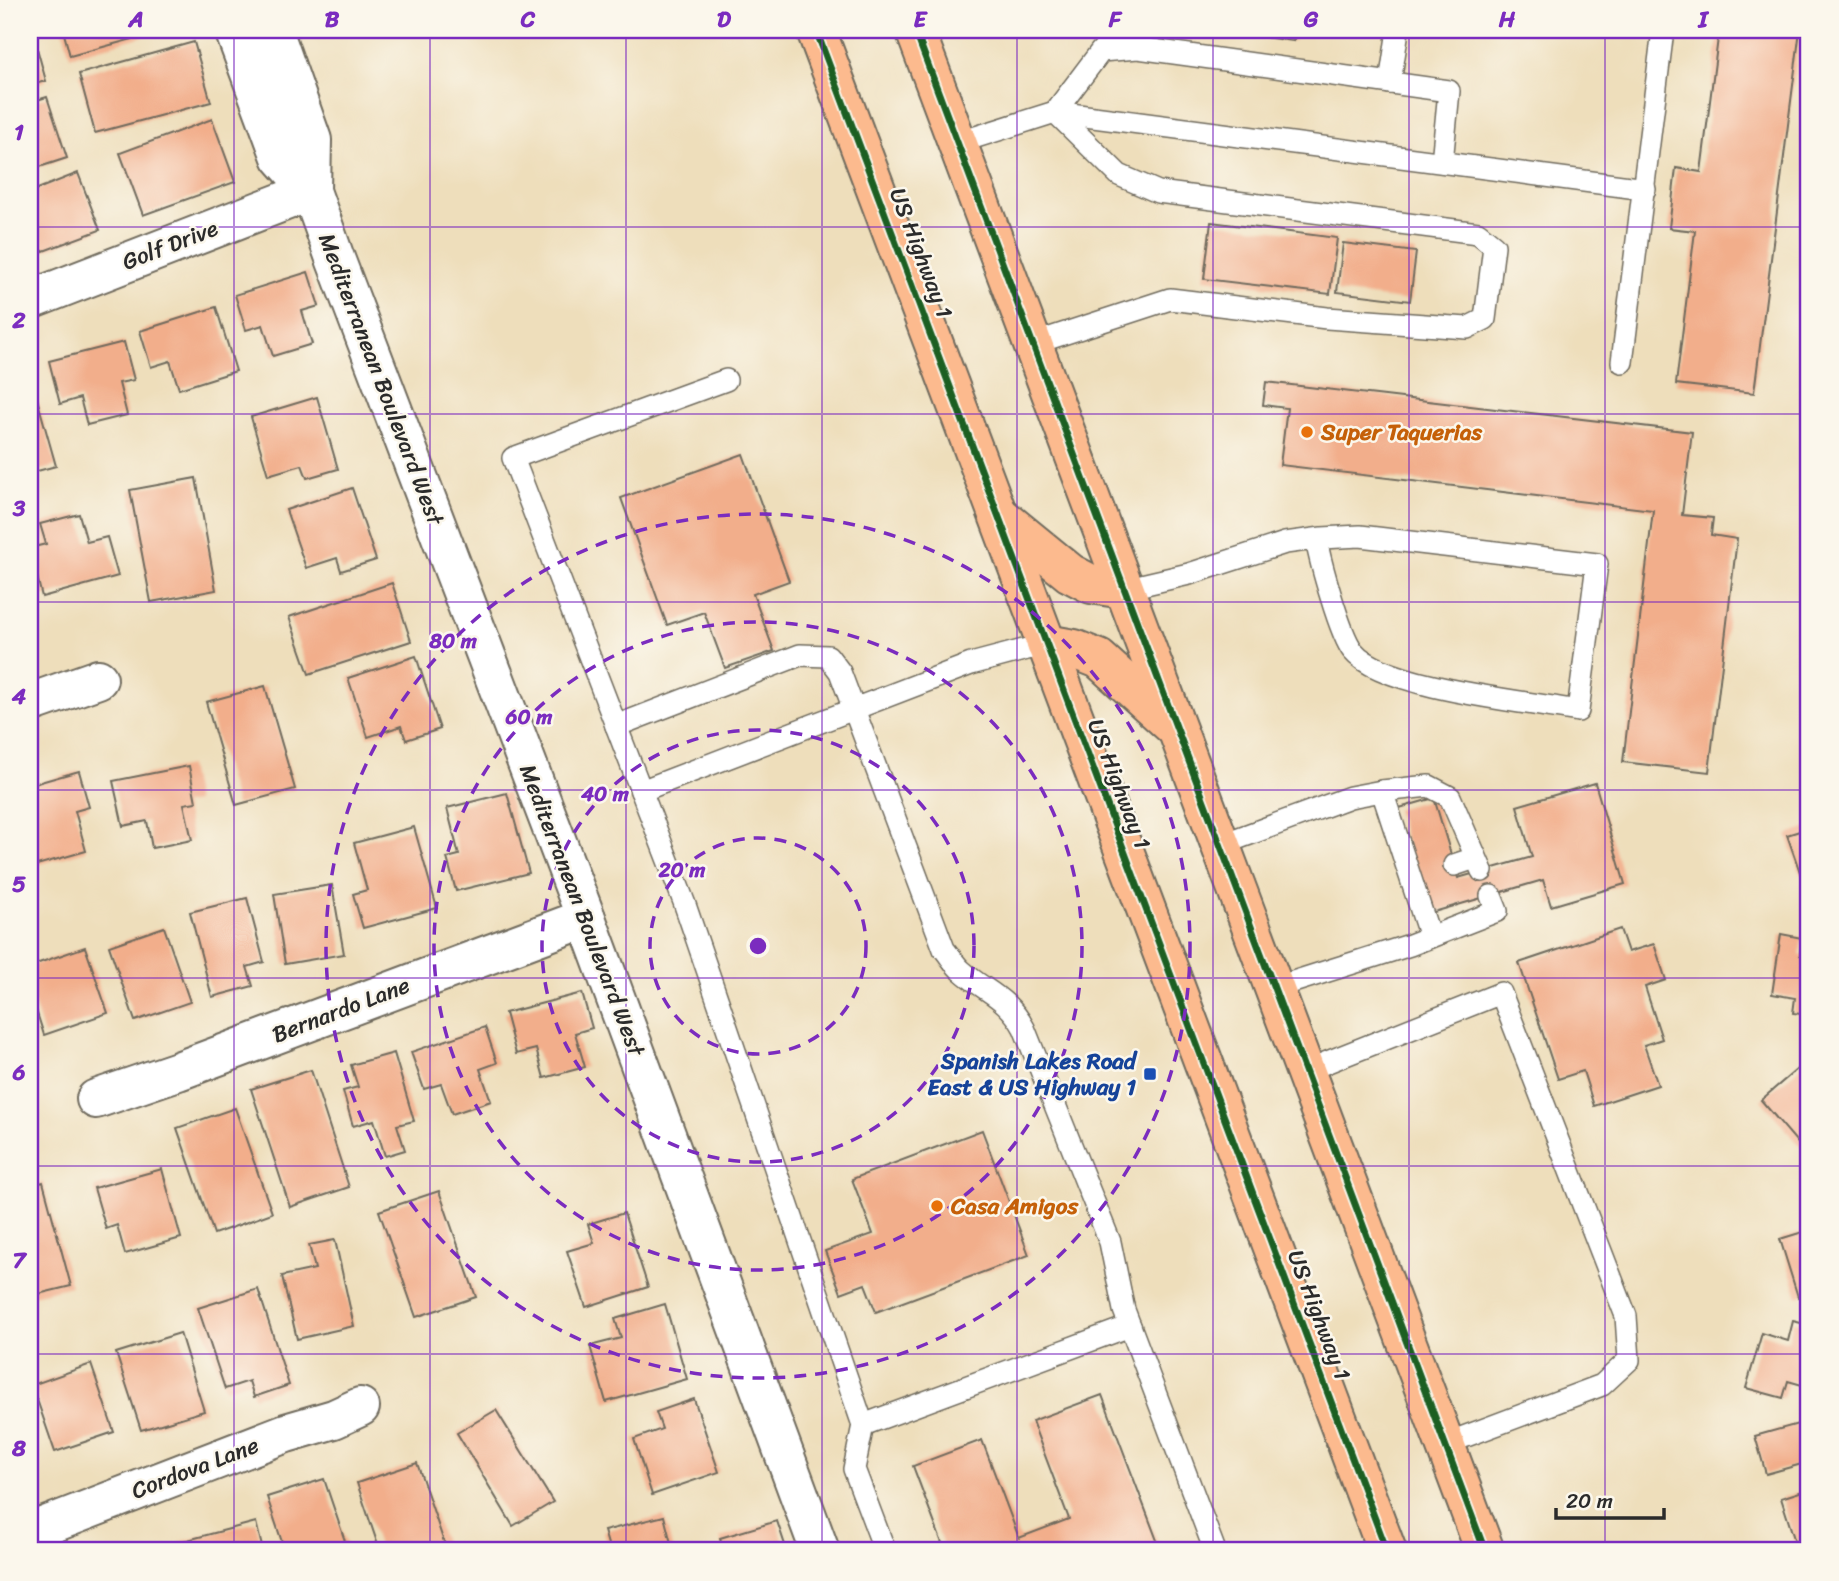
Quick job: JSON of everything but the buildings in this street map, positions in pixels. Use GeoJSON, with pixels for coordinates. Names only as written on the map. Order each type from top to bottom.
{"type":"FeatureCollection","features":[{"type":"Feature","properties":{"kind":"main road","name":"US Highway 1"},"geometry":{"type":"LineString","coordinates":[[816,30],[1387,1551]]}},
{"type":"Feature","properties":{"kind":"main road"},"geometry":{"type":"LineString","coordinates":[[915,30],[1485,1551]]}},
{"type":"Feature","properties":{"kind":"main road"},"geometry":{"type":"LineString","coordinates":[[997,513],[1070,573],[1091,584],[1124,589]]}},
{"type":"Feature","properties":{"kind":"main road"},"geometry":{"type":"LineString","coordinates":[[1046,644],[1074,649],[1099,659],[1177,730]]}},
{"type":"Feature","properties":{"kind":"street","name":"Mediterranean Boulevard West"},"geometry":{"type":"LineString","coordinates":[[234,30],[281,157],[311,191]]}},
{"type":"Feature","properties":{"kind":"street","name":"Mediterranean Boulevard West"},"geometry":{"type":"LineString","coordinates":[[273,30],[312,139],[311,191],[336,261],[586,918],[820,1551]]}},
{"type":"Feature","properties":{"kind":"street","name":"Golf Drive"},"geometry":{"type":"LineString","coordinates":[[30,300],[311,191]]}},
{"type":"Feature","properties":{"kind":"street"},"geometry":{"type":"LineString","coordinates":[[30,704],[98,679]]}},
{"type":"Feature","properties":{"kind":"street","name":"Bernardo Lane"},"geometry":{"type":"LineString","coordinates":[[96,1099],[178,1071],[586,918]]}},
{"type":"Feature","properties":{"kind":"street","name":"Cordova Lane"},"geometry":{"type":"LineString","coordinates":[[30,1532],[360,1407]]}},
{"type":"Feature","properties":{"kind":"lane"},"geometry":{"type":"LineString","coordinates":[[1390,83],[1398,30]]}},
{"type":"Feature","properties":{"kind":"lane"},"geometry":{"type":"LineString","coordinates":[[1622,362],[1663,30]]}},
{"type":"Feature","properties":{"kind":"lane"},"geometry":{"type":"LineString","coordinates":[[1055,112],[1101,51],[1138,48],[1449,91],[1442,162]]}},
{"type":"Feature","properties":{"kind":"lane"},"geometry":{"type":"LineString","coordinates":[[1032,344],[1170,299],[1327,318],[1467,328],[1485,319],[1494,246],[1478,233],[1158,192],[1119,175],[1055,112]]}},
{"type":"Feature","properties":{"kind":"lane"},"geometry":{"type":"LineString","coordinates":[[957,144],[1055,112],[1644,189]]}},
{"type":"Feature","properties":{"kind":"lane"},"geometry":{"type":"LineString","coordinates":[[726,380],[513,458],[684,902],[863,1425],[854,1469],[885,1551]]}},
{"type":"Feature","properties":{"kind":"lane"},"geometry":{"type":"LineString","coordinates":[[1124,589],[1189,574],[1285,543],[1316,539],[1360,536],[1597,564],[1578,711],[1414,682],[1385,673],[1364,662],[1351,650],[1345,636],[1316,539]]}},
{"type":"Feature","properties":{"kind":"lane"},"geometry":{"type":"LineString","coordinates":[[641,791],[971,664],[1046,644]]}},
{"type":"Feature","properties":{"kind":"lane"},"geometry":{"type":"LineString","coordinates":[[616,726],[800,655],[828,656],[840,672],[944,949],[960,969],[1005,1001],[1024,1028],[1110,1242],[1124,1310],[1214,1551]]}},
{"type":"Feature","properties":{"kind":"lane"},"geometry":{"type":"LineString","coordinates":[[1220,845],[1350,797],[1429,786],[1450,797],[1451,824],[1479,865],[1454,865]]}},
{"type":"Feature","properties":{"kind":"lane"},"geometry":{"type":"LineString","coordinates":[[1382,791],[1402,842],[1430,937]]}},
{"type":"Feature","properties":{"kind":"lane"},"geometry":{"type":"LineString","coordinates":[[1274,988],[1430,937],[1497,911],[1490,896]]}},
{"type":"Feature","properties":{"kind":"lane"},"geometry":{"type":"LineString","coordinates":[[1305,1071],[1501,993],[1626,1317],[1629,1360],[1602,1384],[1445,1444]]}},
{"type":"Feature","properties":{"kind":"lane"},"geometry":{"type":"LineString","coordinates":[[863,1425],[1130,1326]]}},
{"type":"Feature","properties":{"kind":"cycle path"},"geometry":{"type":"LineString","coordinates":[[816,30],[1387,1551]]}},
{"type":"Feature","properties":{"kind":"cycle path"},"geometry":{"type":"LineString","coordinates":[[915,30],[1485,1551]]}},
{"type":"Feature","properties":{"kind":"place","name":"Super Taquerias"},"geometry":{"type":"Point","coordinates":[1307,432]}},
{"type":"Feature","properties":{"kind":"place","name":"Spanish Lakes Road East & US Highway 1"},"geometry":{"type":"Point","coordinates":[1150,1074]}},
{"type":"Feature","properties":{"kind":"place","name":"Casa Amigos"},"geometry":{"type":"Point","coordinates":[937,1206]}}]}
